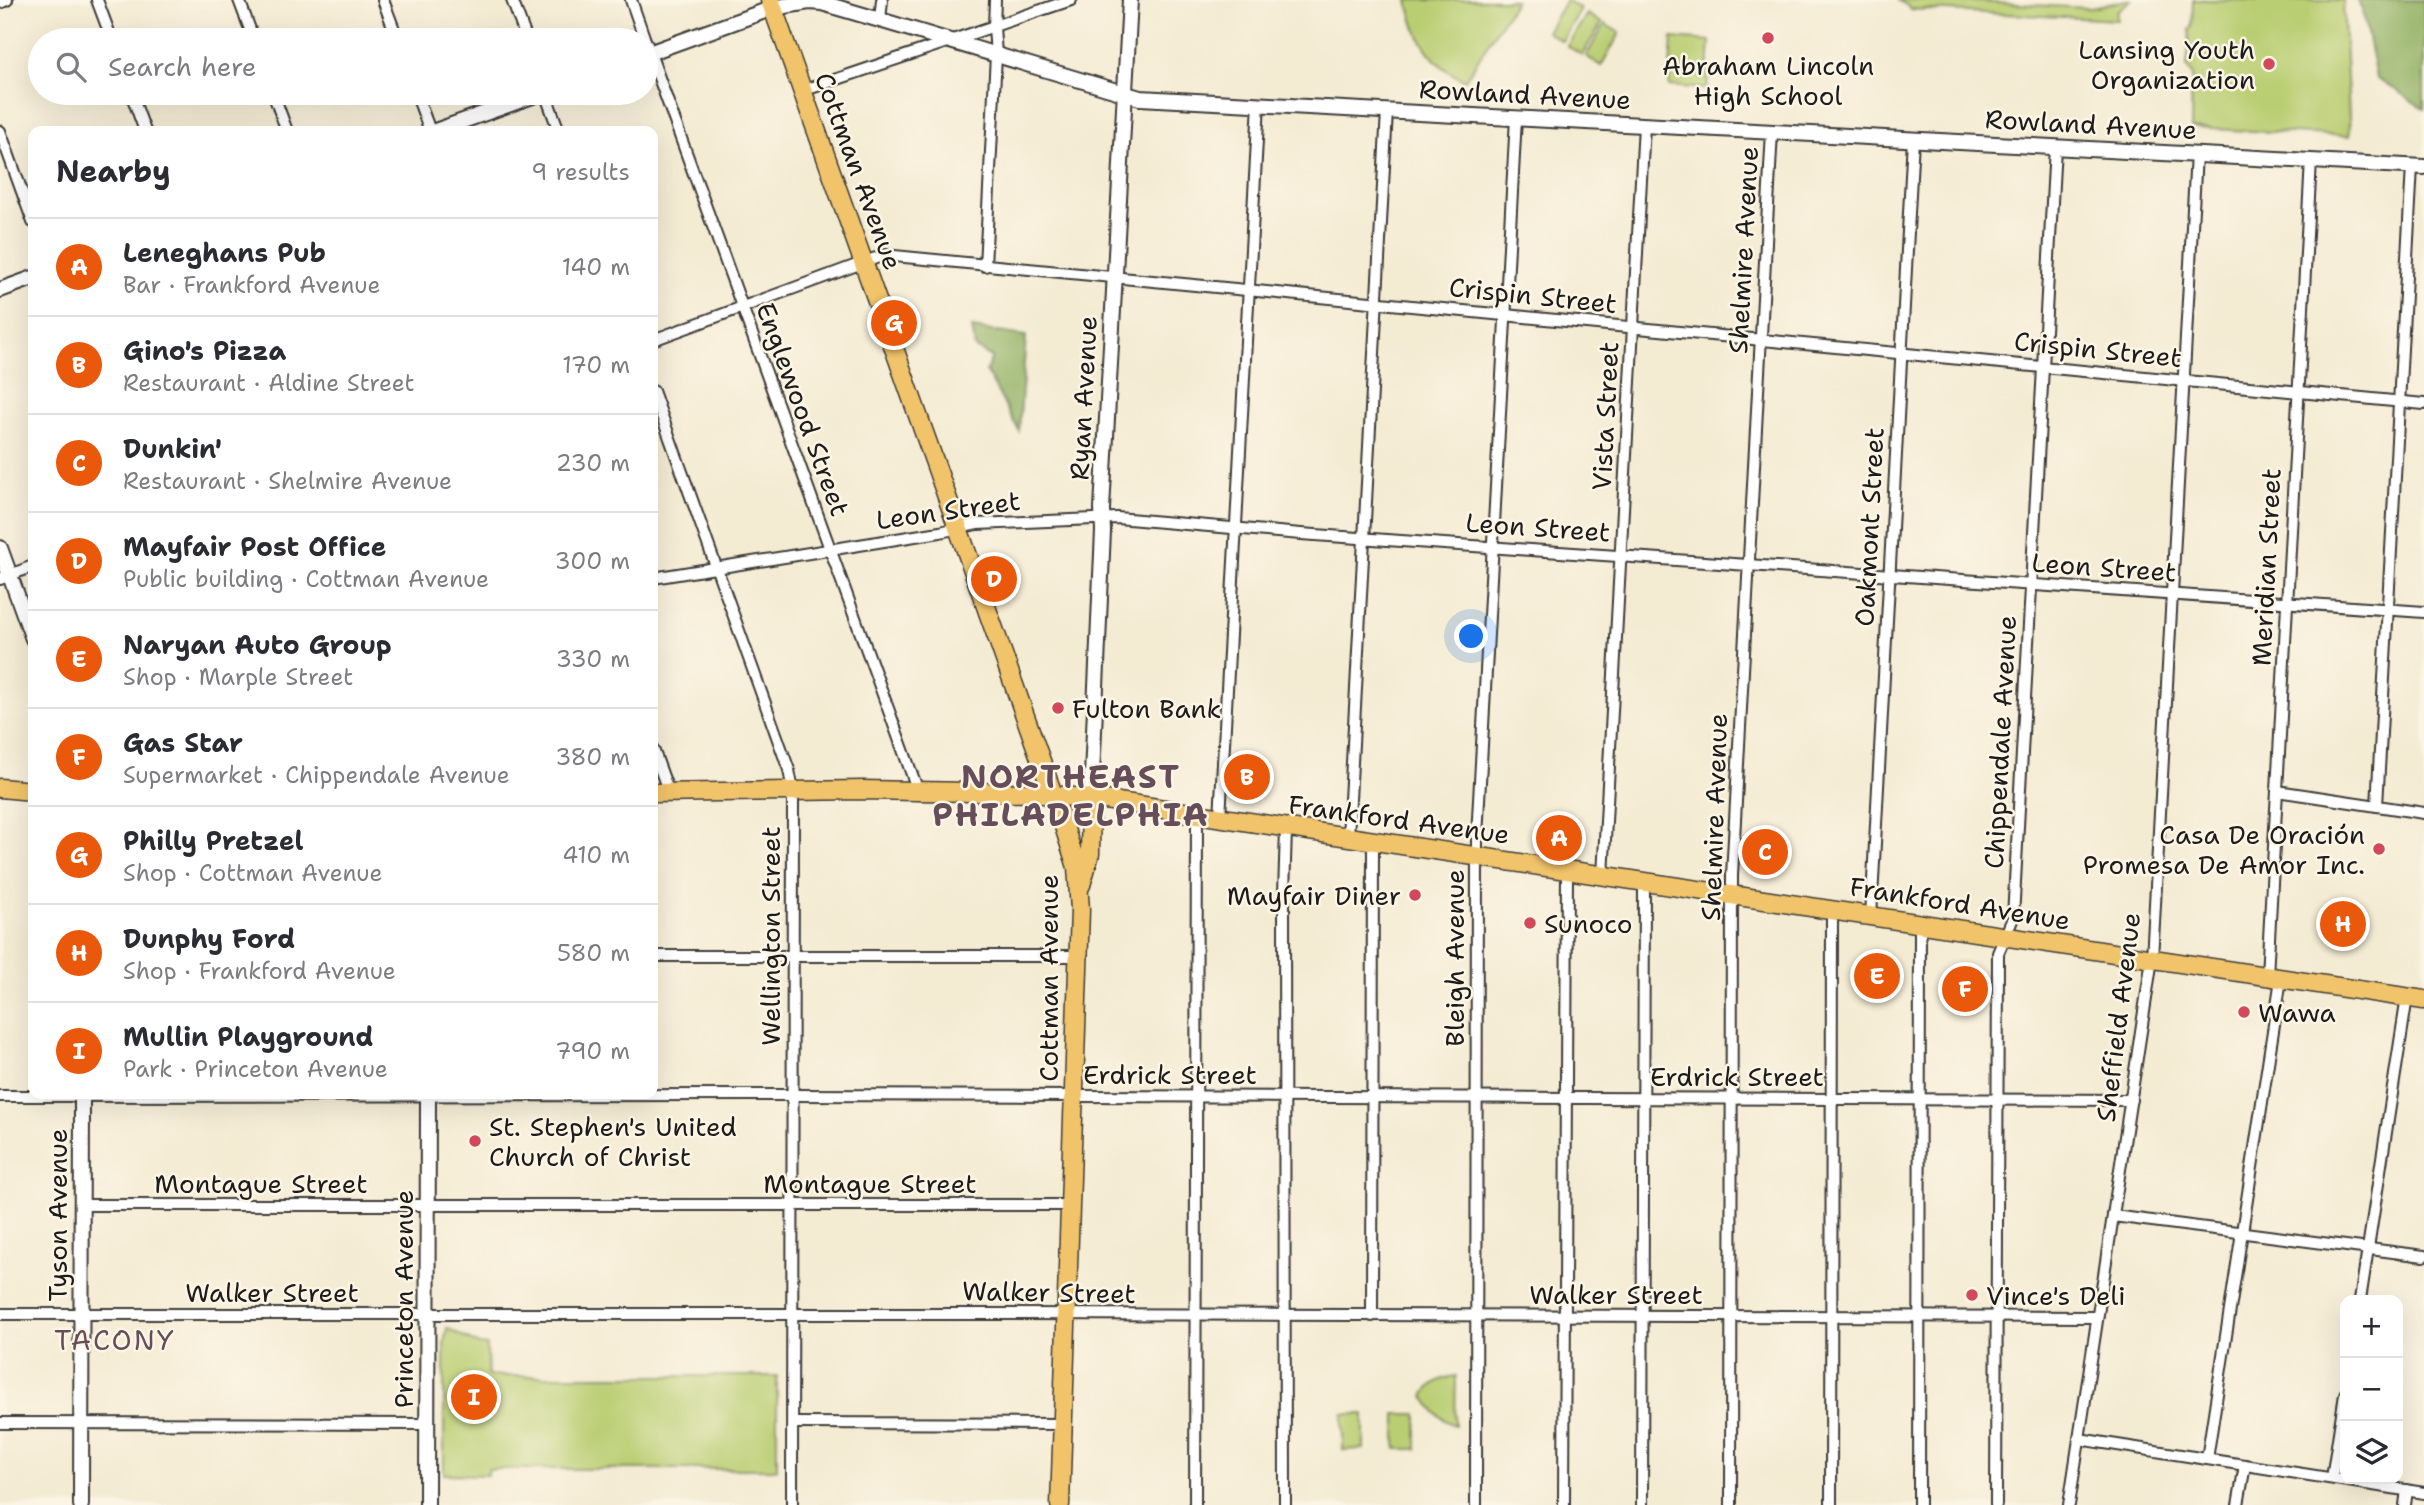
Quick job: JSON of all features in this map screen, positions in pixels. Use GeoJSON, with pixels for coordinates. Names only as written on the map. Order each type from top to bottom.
{"type":"FeatureCollection","features":[{"type":"Feature","properties":{"kind":"main road","name":"Cottman Avenue"},"geometry":{"type":"LineString","coordinates":[[771,4],[1074,856],[1080,888],[1079,956],[1060,1505]]}},
{"type":"Feature","properties":{"kind":"main road"},"geometry":{"type":"LineString","coordinates":[[0,788],[28,791]]}},
{"type":"Feature","properties":{"kind":"main road","name":"Frankford Avenue"},"geometry":{"type":"LineString","coordinates":[[661,793],[918,791],[1053,795],[1091,799],[2415,999]]}},
{"type":"Feature","properties":{"kind":"main road"},"geometry":{"type":"LineString","coordinates":[[1080,888],[1090,854],[1091,799]]}},
{"type":"Feature","properties":{"kind":"street"},"geometry":{"type":"LineString","coordinates":[[0,2],[7,0]]}},
{"type":"Feature","properties":{"kind":"street"},"geometry":{"type":"LineString","coordinates":[[97,0],[108,28]]}},
{"type":"Feature","properties":{"kind":"street"},"geometry":{"type":"LineString","coordinates":[[239,0],[250,28]]}},
{"type":"Feature","properties":{"kind":"street"},"geometry":{"type":"LineString","coordinates":[[383,0],[394,28]]}},
{"type":"Feature","properties":{"kind":"street"},"geometry":{"type":"LineString","coordinates":[[512,0],[522,28]]}},
{"type":"Feature","properties":{"kind":"street","name":"Englewood Street"},"geometry":{"type":"LineString","coordinates":[[631,0],[640,28]]}},
{"type":"Feature","properties":{"kind":"street"},"geometry":{"type":"LineString","coordinates":[[880,20],[882,0]]}},
{"type":"Feature","properties":{"kind":"street"},"geometry":{"type":"LineString","coordinates":[[985,265],[996,55],[995,0]]}},
{"type":"Feature","properties":{"kind":"street"},"geometry":{"type":"LineString","coordinates":[[802,91],[1071,0]]}},
{"type":"Feature","properties":{"kind":"street","name":"Ryan Avenue"},"geometry":{"type":"LineString","coordinates":[[1091,799],[1114,276],[1130,0]]}},
{"type":"Feature","properties":{"kind":"street","name":"Rowland Avenue"},"geometry":{"type":"LineString","coordinates":[[658,43],[771,4],[822,3],[1124,91],[1140,98],[2418,167]]}},
{"type":"Feature","properties":{"kind":"street","name":"Englewood Street"},"geometry":{"type":"LineString","coordinates":[[658,80],[918,791]]}},
{"type":"Feature","properties":{"kind":"street"},"geometry":{"type":"LineString","coordinates":[[1220,818],[1259,103]]}},
{"type":"Feature","properties":{"kind":"street"},"geometry":{"type":"LineString","coordinates":[[135,105],[143,126]]}},
{"type":"Feature","properties":{"kind":"street"},"geometry":{"type":"LineString","coordinates":[[277,105],[285,126]]}},
{"type":"Feature","properties":{"kind":"street"},"geometry":{"type":"LineString","coordinates":[[421,105],[431,126]]}},
{"type":"Feature","properties":{"kind":"street"},"geometry":{"type":"LineString","coordinates":[[447,126],[508,105]]}},
{"type":"Feature","properties":{"kind":"street"},"geometry":{"type":"LineString","coordinates":[[548,105],[557,126]]}},
{"type":"Feature","properties":{"kind":"street"},"geometry":{"type":"LineString","coordinates":[[1348,837],[1387,111]]}},
{"type":"Feature","properties":{"kind":"street","name":"Bleigh Avenue"},"geometry":{"type":"LineString","coordinates":[[1476,1505],[1477,857],[1516,118]]}},
{"type":"Feature","properties":{"kind":"street","name":"Vista Street"},"geometry":{"type":"LineString","coordinates":[[1604,876],[1644,125]]}},
{"type":"Feature","properties":{"kind":"street"},"geometry":{"type":"LineString","coordinates":[[0,131],[28,208]]}},
{"type":"Feature","properties":{"kind":"street","name":"Shelmire Avenue"},"geometry":{"type":"LineString","coordinates":[[1731,1505],[1732,896],[1772,131]]}},
{"type":"Feature","properties":{"kind":"street","name":"Oakmont Street"},"geometry":{"type":"LineString","coordinates":[[1871,916],[1913,139]]}},
{"type":"Feature","properties":{"kind":"street","name":"Chippendale Avenue"},"geometry":{"type":"LineString","coordinates":[[1996,1505],[1998,953],[2013,918],[2055,147]]}},
{"type":"Feature","properties":{"kind":"street","name":"Sheffield Avenue"},"geometry":{"type":"LineString","coordinates":[[2068,1505],[2152,959],[2196,154]]}},
{"type":"Feature","properties":{"kind":"street","name":"Meridian Street"},"geometry":{"type":"LineString","coordinates":[[2207,1459],[2242,1232],[2274,978],[2277,791],[2311,160]]}},
{"type":"Feature","properties":{"kind":"street"},"geometry":{"type":"LineString","coordinates":[[2376,806],[2398,402],[2418,167]]}},
{"type":"Feature","properties":{"kind":"street","name":"Crispin Street"},"geometry":{"type":"LineString","coordinates":[[658,338],[884,255],[2424,404]]}},
{"type":"Feature","properties":{"kind":"street"},"geometry":{"type":"LineString","coordinates":[[0,290],[28,280]]}},
{"type":"Feature","properties":{"kind":"street","name":"Wellington Street"},"geometry":{"type":"LineString","coordinates":[[658,405],[789,770],[793,791],[792,1505]]}},
{"type":"Feature","properties":{"kind":"street","name":"Leon Street"},"geometry":{"type":"LineString","coordinates":[[658,577],[977,524],[1103,519],[2424,612]]}},
{"type":"Feature","properties":{"kind":"street"},"geometry":{"type":"LineString","coordinates":[[0,548],[5,577],[28,628]]}},
{"type":"Feature","properties":{"kind":"street"},"geometry":{"type":"LineString","coordinates":[[5,577],[28,568]]}},
{"type":"Feature","properties":{"kind":"street"},"geometry":{"type":"LineString","coordinates":[[2277,791],[2424,813]]}},
{"type":"Feature","properties":{"kind":"street"},"geometry":{"type":"LineString","coordinates":[[1195,1505],[1197,814]]}},
{"type":"Feature","properties":{"kind":"street"},"geometry":{"type":"LineString","coordinates":[[1285,1505],[1283,1315],[1286,829]]}},
{"type":"Feature","properties":{"kind":"street"},"geometry":{"type":"LineString","coordinates":[[1372,1316],[1373,841]]}},
{"type":"Feature","properties":{"kind":"street"},"geometry":{"type":"LineString","coordinates":[[1564,1505],[1567,870]]}},
{"type":"Feature","properties":{"kind":"street"},"geometry":{"type":"LineString","coordinates":[[1642,1505],[1644,882]]}},
{"type":"Feature","properties":{"kind":"street"},"geometry":{"type":"LineString","coordinates":[[1831,1505],[1832,911]]}},
{"type":"Feature","properties":{"kind":"street"},"geometry":{"type":"LineString","coordinates":[[1919,1505],[1920,924]]}},
{"type":"Feature","properties":{"kind":"street"},"geometry":{"type":"LineString","coordinates":[[658,956],[1079,956]]}},
{"type":"Feature","properties":{"kind":"street"},"geometry":{"type":"LineString","coordinates":[[2361,1295],[2415,999]]}},
{"type":"Feature","properties":{"kind":"street","name":"Erdrick Street"},"geometry":{"type":"LineString","coordinates":[[658,1095],[2131,1100]]}},
{"type":"Feature","properties":{"kind":"street","name":"Erdrick Street"},"geometry":{"type":"LineString","coordinates":[[0,1096],[28,1096]]}},
{"type":"Feature","properties":{"kind":"street","name":"Tyson Avenue"},"geometry":{"type":"LineString","coordinates":[[81,1505],[82,1099]]}},
{"type":"Feature","properties":{"kind":"street","name":"Princeton Avenue"},"geometry":{"type":"LineString","coordinates":[[427,1505],[428,1099]]}},
{"type":"Feature","properties":{"kind":"street","name":"Montague Street"},"geometry":{"type":"LineString","coordinates":[[82,1205],[1070,1205]]}},
{"type":"Feature","properties":{"kind":"street"},"geometry":{"type":"LineString","coordinates":[[2113,1216],[2424,1256]]}},
{"type":"Feature","properties":{"kind":"street","name":"Walker Street"},"geometry":{"type":"LineString","coordinates":[[0,1314],[2097,1317]]}},
{"type":"Feature","properties":{"kind":"street"},"geometry":{"type":"LineString","coordinates":[[2332,1478],[2341,1421]]}},
{"type":"Feature","properties":{"kind":"street"},"geometry":{"type":"LineString","coordinates":[[0,1423],[427,1424]]}},
{"type":"Feature","properties":{"kind":"street"},"geometry":{"type":"LineString","coordinates":[[793,1423],[1062,1424]]}},
{"type":"Feature","properties":{"kind":"street"},"geometry":{"type":"LineString","coordinates":[[2079,1439],[2424,1493]]}},
{"type":"Feature","properties":{"kind":"street"},"geometry":{"type":"LineString","coordinates":[[2238,1505],[2245,1465]]}},
{"type":"Feature","properties":{"kind":"street"},"geometry":{"type":"LineString","coordinates":[[2405,1505],[2407,1490]]}},
{"type":"Feature","properties":{"kind":"green space"},"geometry":{"type":"Polygon","coordinates":[[[1408,0],[1516,0],[1465,80],[1442,66],[1426,48],[1419,37],[1408,0]]]}},
{"type":"Feature","properties":{"kind":"green space"},"geometry":{"type":"Polygon","coordinates":[[[1566,0],[1581,9],[1562,41],[1547,32],[1566,0]]]}},
{"type":"Feature","properties":{"kind":"green space"},"geometry":{"type":"Polygon","coordinates":[[[1897,0],[2088,8],[2131,0],[2117,11],[2117,20],[1909,9],[1897,0]]]}},
{"type":"Feature","properties":{"kind":"green space","name":"Lansing Youth Organization"},"geometry":{"type":"Polygon","coordinates":[[[2193,0],[2343,0],[2350,136],[2191,128],[2192,74],[2187,68],[2193,0]]]}},
{"type":"Feature","properties":{"kind":"green space"},"geometry":{"type":"Polygon","coordinates":[[[2356,0],[2424,0],[2424,109],[2376,77],[2362,8],[2356,0]]]}},
{"type":"Feature","properties":{"kind":"green space"},"geometry":{"type":"Polygon","coordinates":[[[1587,14],[1602,23],[1582,55],[1567,46],[1587,14]]]}},
{"type":"Feature","properties":{"kind":"green space"},"geometry":{"type":"Polygon","coordinates":[[[1605,24],[1620,33],[1601,66],[1586,56],[1605,24]]]}},
{"type":"Feature","properties":{"kind":"green space"},"geometry":{"type":"Polygon","coordinates":[[[1672,38],[1710,41],[1707,89],[1669,86],[1672,38]]]}},
{"type":"Feature","properties":{"kind":"green space"},"geometry":{"type":"Polygon","coordinates":[[[972,328],[1026,336],[1019,431],[986,371],[992,357],[975,348],[972,328]]]}},
{"type":"Feature","properties":{"kind":"green space"},"geometry":{"type":"Polygon","coordinates":[[[447,1328],[479,1345],[487,1346],[488,1376],[777,1376],[777,1469],[488,1469],[488,1475],[444,1474],[444,1344],[447,1328]]]}},
{"type":"Feature","properties":{"kind":"green space"},"geometry":{"type":"Polygon","coordinates":[[[1456,1376],[1455,1425],[1437,1414],[1424,1396],[1437,1382],[1456,1376]]]}},
{"type":"Feature","properties":{"kind":"green space"},"geometry":{"type":"Polygon","coordinates":[[[1343,1414],[1364,1414],[1364,1449],[1343,1450],[1343,1414]]]}},
{"type":"Feature","properties":{"kind":"green space"},"geometry":{"type":"Polygon","coordinates":[[[1396,1414],[1417,1414],[1417,1449],[1396,1449],[1396,1414]]]}},
{"type":"Feature","properties":{"kind":"place","name":"Abraham Lincoln High School"},"geometry":{"type":"Point","coordinates":[1768,38]}},
{"type":"Feature","properties":{"kind":"place","name":"Lansing Youth Organization"},"geometry":{"type":"Point","coordinates":[2269,64]}},
{"type":"Feature","properties":{"kind":"place","name":"Philly Pretzel"},"geometry":{"type":"Point","coordinates":[894,323]}},
{"type":"Feature","properties":{"kind":"place","name":"Mayfair Post Office"},"geometry":{"type":"Point","coordinates":[994,579]}},
{"type":"Feature","properties":{"kind":"place","name":"Fulton Bank"},"geometry":{"type":"Point","coordinates":[1058,708]}},
{"type":"Feature","properties":{"kind":"place","name":"Gino's Pizza"},"geometry":{"type":"Point","coordinates":[1247,777]}},
{"type":"Feature","properties":{"kind":"place","name":"Leneghans Pub"},"geometry":{"type":"Point","coordinates":[1559,838]}},
{"type":"Feature","properties":{"kind":"place","name":"Casa De Oración Promesa De Amor Inc."},"geometry":{"type":"Point","coordinates":[2379,849]}},
{"type":"Feature","properties":{"kind":"place","name":"Dunkin'"},"geometry":{"type":"Point","coordinates":[1765,852]}},
{"type":"Feature","properties":{"kind":"place","name":"Mayfair Diner"},"geometry":{"type":"Point","coordinates":[1415,895]}},
{"type":"Feature","properties":{"kind":"place","name":"Sunoco"},"geometry":{"type":"Point","coordinates":[1530,923]}},
{"type":"Feature","properties":{"kind":"place","name":"Dunphy Ford"},"geometry":{"type":"Point","coordinates":[2343,924]}},
{"type":"Feature","properties":{"kind":"place","name":"Naryan Auto Group"},"geometry":{"type":"Point","coordinates":[1877,976]}},
{"type":"Feature","properties":{"kind":"place","name":"Gas Star"},"geometry":{"type":"Point","coordinates":[1965,989]}},
{"type":"Feature","properties":{"kind":"place","name":"Wawa"},"geometry":{"type":"Point","coordinates":[2244,1012]}},
{"type":"Feature","properties":{"kind":"place","name":"St. Stephen's United Church of Christ"},"geometry":{"type":"Point","coordinates":[475,1141]}},
{"type":"Feature","properties":{"kind":"place","name":"Vince's Deli"},"geometry":{"type":"Point","coordinates":[1972,1295]}},
{"type":"Feature","properties":{"kind":"place","name":"Mullin Playground"},"geometry":{"type":"Point","coordinates":[474,1397]}},
{"type":"Feature","properties":{"kind":"district","name":"NORTHEAST PHILADELPHIA"},"geometry":{"type":"Point","coordinates":[1071,795]}},
{"type":"Feature","properties":{"kind":"district","name":"TACONY"},"geometry":{"type":"Point","coordinates":[115,1340]}}]}
